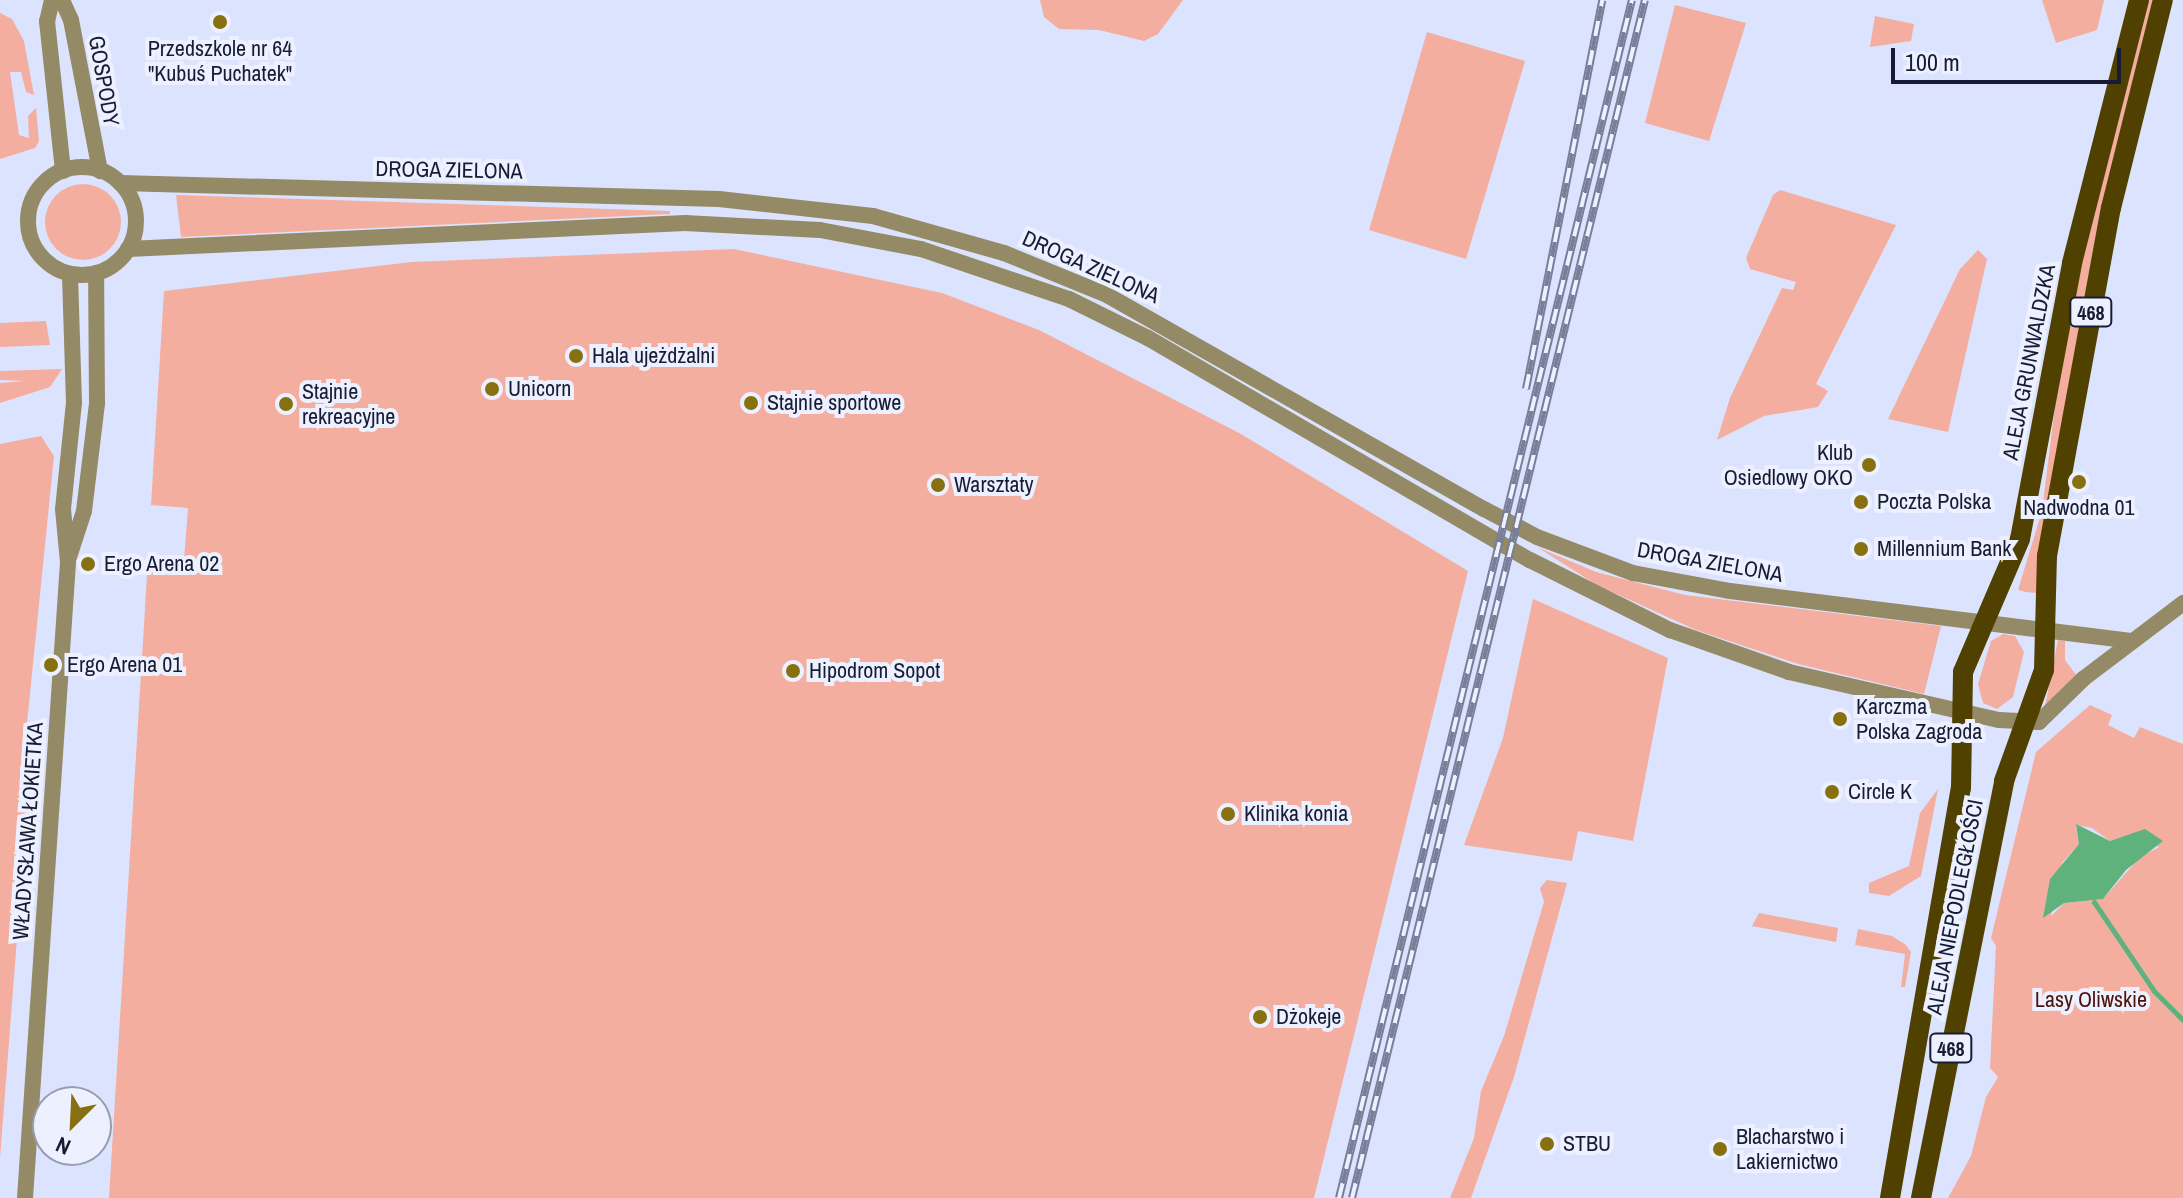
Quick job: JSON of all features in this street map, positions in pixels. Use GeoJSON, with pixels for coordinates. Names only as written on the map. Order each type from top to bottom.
{"type":"FeatureCollection","features":[{"type":"Feature","properties":{"kind":"main road","name":"ALEJA GRUNWALDZKA"},"geometry":{"type":"LineString","coordinates":[[1959,720],[1963,672],[2020,539],[2072,263],[2139,0]]}},
{"type":"Feature","properties":{"kind":"main road","name":"468"},"geometry":{"type":"LineString","coordinates":[[2048,629],[2047,556],[2096,284],[2163,0]]}},
{"type":"Feature","properties":{"kind":"main road","name":"ALEJA NIEPODLEGŁOŚCI"},"geometry":{"type":"LineString","coordinates":[[1921,1198],[2004,781],[2041,687],[2048,629]]}},
{"type":"Feature","properties":{"kind":"main road","name":"ALEJA NIEPODLEGŁOŚCI"},"geometry":{"type":"LineString","coordinates":[[1890,1198],[1961,788],[1959,720]]}},
{"type":"Feature","properties":{"kind":"street"},"geometry":{"type":"LineString","coordinates":[[52,0],[47,21],[63,171]]}},
{"type":"Feature","properties":{"kind":"street","name":"GOSPODY"},"geometry":{"type":"LineString","coordinates":[[62,0],[71,20],[100,171]]}},
{"type":"Feature","properties":{"kind":"street"},"geometry":{"type":"LineString","coordinates":[[63,171],[100,171],[120,183],[134,207],[128,249],[96,273],[70,274],[45,261],[29,232],[33,198],[63,171]]}},
{"type":"Feature","properties":{"kind":"street","name":"DROGA ZIELONA"},"geometry":{"type":"LineString","coordinates":[[120,183],[719,199],[873,216],[1004,253],[1107,295],[1484,509],[1584,557],[1681,584],[2131,641]]}},
{"type":"Feature","properties":{"kind":"street","name":"DROGA ZIELONA"},"geometry":{"type":"LineString","coordinates":[[128,249],[698,223],[820,230],[921,249],[1069,299],[1148,338],[1530,560],[1670,630],[1789,672],[1959,720],[2025,723]]}},
{"type":"Feature","properties":{"kind":"street","name":"WŁADYSŁAWA ŁOKIETKA"},"geometry":{"type":"LineString","coordinates":[[68,562],[84,511],[97,403],[96,273]]}},
{"type":"Feature","properties":{"kind":"street","name":"WŁADYSŁAWA ŁOKIETKA"},"geometry":{"type":"LineString","coordinates":[[25,1198],[68,562],[63,509],[74,403],[70,274]]}},
{"type":"Feature","properties":{"kind":"street"},"geometry":{"type":"LineString","coordinates":[[2025,723],[2039,722],[2131,641],[2183,603]]}},
{"type":"Feature","properties":{"kind":"green space"},"geometry":{"type":"Polygon","coordinates":[[[1040,0],[1183,0],[1158,34],[1144,41],[1099,30],[1059,29],[1044,17],[1040,0]]]}},
{"type":"Feature","properties":{"kind":"green space"},"geometry":{"type":"Polygon","coordinates":[[[2042,0],[2104,0],[2097,30],[2056,43],[2042,0]]]}},
{"type":"Feature","properties":{"kind":"green space"},"geometry":{"type":"Polygon","coordinates":[[[2149,0],[2154,0],[2089,273],[2037,593],[2026,592],[2018,590],[2042,511],[2060,366],[2076,285],[2149,0]]]}},
{"type":"Feature","properties":{"kind":"green space"},"geometry":{"type":"Polygon","coordinates":[[[1675,5],[1746,23],[1709,141],[1645,123],[1675,5]]]}},
{"type":"Feature","properties":{"kind":"green space"},"geometry":{"type":"Polygon","coordinates":[[[0,13],[12,19],[24,41],[34,95],[26,92],[21,72],[10,72],[19,135],[29,138],[28,116],[36,108],[39,141],[35,148],[0,159],[0,13]]]}},
{"type":"Feature","properties":{"kind":"green space"},"geometry":{"type":"Polygon","coordinates":[[[1875,16],[1914,24],[1911,41],[1870,47],[1875,16]]]}},
{"type":"Feature","properties":{"kind":"green space"},"geometry":{"type":"Polygon","coordinates":[[[1427,32],[1525,61],[1466,259],[1369,230],[1427,32]]]}},
{"type":"Feature","properties":{"kind":"green space"},"geometry":{"type":"Polygon","coordinates":[[[83,184],[97,187],[110,195],[118,208],[121,222],[118,236],[110,249],[97,257],[83,260],[69,257],[56,249],[48,236],[45,222],[48,208],[56,195],[69,187],[83,184]]]}},
{"type":"Feature","properties":{"kind":"green space"},"geometry":{"type":"Polygon","coordinates":[[[1780,190],[1896,225],[1816,384],[1828,391],[1818,407],[1764,416],[1717,440],[1730,398],[1782,288],[1793,290],[1796,282],[1750,269],[1746,258],[1773,195],[1780,190]]]}},
{"type":"Feature","properties":{"kind":"green space"},"geometry":{"type":"Polygon","coordinates":[[[176,195],[670,211],[670,214],[181,237],[176,195]]]}},
{"type":"Feature","properties":{"kind":"green space","name":"Hipodrom Sopot"},"geometry":{"type":"Polygon","coordinates":[[[734,249],[942,293],[1039,330],[1241,434],[1468,571],[1314,1198],[109,1198],[148,559],[184,561],[188,508],[151,505],[164,291],[412,262],[734,249]]]}},
{"type":"Feature","properties":{"kind":"green space"},"geometry":{"type":"Polygon","coordinates":[[[1978,250],[1987,259],[1948,432],[1888,419],[1960,269],[1978,250]]]}},
{"type":"Feature","properties":{"kind":"green space"},"geometry":{"type":"Polygon","coordinates":[[[46,321],[50,345],[0,347],[0,323],[46,321]]]}},
{"type":"Feature","properties":{"kind":"green space"},"geometry":{"type":"Polygon","coordinates":[[[62,369],[50,387],[0,403],[0,383],[25,381],[0,380],[0,371],[62,369]]]}},
{"type":"Feature","properties":{"kind":"green space"},"geometry":{"type":"Polygon","coordinates":[[[41,436],[54,456],[25,743],[32,744],[0,1158],[0,444],[41,436]]]}},
{"type":"Feature","properties":{"kind":"green space"},"geometry":{"type":"Polygon","coordinates":[[[1537,547],[1596,572],[1685,595],[1941,626],[1924,694],[1798,664],[1696,630],[1597,585],[1537,547]]]}},
{"type":"Feature","properties":{"kind":"green space"},"geometry":{"type":"Polygon","coordinates":[[[1533,599],[1668,658],[1633,841],[1578,831],[1572,861],[1464,845],[1503,738],[1533,599]]]}},
{"type":"Feature","properties":{"kind":"green space"},"geometry":{"type":"Polygon","coordinates":[[[2003,634],[2015,636],[2024,652],[2013,697],[1997,709],[1983,703],[1978,684],[1991,641],[2003,634]]]}},
{"type":"Feature","properties":{"kind":"green space"},"geometry":{"type":"Polygon","coordinates":[[[2058,640],[2065,641],[2065,660],[2077,676],[2045,706],[2058,640]]]}},
{"type":"Feature","properties":{"kind":"green space","name":"Lasy Oliwskie"},"geometry":{"type":"Polygon","coordinates":[[[2090,705],[2112,715],[2108,725],[2134,738],[2140,727],[2183,744],[2183,1198],[1948,1198],[1971,1156],[1986,1097],[1998,1077],[1990,1068],[1996,946],[1991,938],[2036,752],[2090,705]],[[2076,825],[2079,844],[2062,863],[2051,916],[2064,903],[2103,899],[2139,858],[2159,847],[2131,834],[2110,841],[2092,828],[2076,825]]]}},
{"type":"Feature","properties":{"kind":"green space"},"geometry":{"type":"Polygon","coordinates":[[[1938,789],[1921,876],[1889,896],[1869,893],[1869,883],[1909,866],[1920,813],[1938,789]]]}},
{"type":"Feature","properties":{"kind":"green space"},"geometry":{"type":"Polygon","coordinates":[[[1547,880],[1567,883],[1514,1077],[1471,1198],[1450,1198],[1474,1138],[1481,1091],[1504,1036],[1544,902],[1540,888],[1547,880]]]}},
{"type":"Feature","properties":{"kind":"green space"},"geometry":{"type":"Polygon","coordinates":[[[1759,913],[1838,928],[1836,942],[1752,926],[1759,913]]]}},
{"type":"Feature","properties":{"kind":"green space"},"geometry":{"type":"Polygon","coordinates":[[[1858,929],[1892,936],[1906,945],[1911,952],[1905,987],[1901,987],[1905,954],[1855,945],[1858,929]]]}},
{"type":"Feature","properties":{"kind":"shaded area"},"geometry":{"type":"Polygon","coordinates":[[[2076,824],[2110,841],[2145,829],[2163,841],[2126,870],[2103,899],[2064,903],[2043,918],[2050,879],[2079,844],[2076,824]]]}},
{"type":"Feature","properties":{"kind":"waterway"},"geometry":{"type":"LineString","coordinates":[[2094,902],[2154,991],[2183,1020]]}},
{"type":"Feature","properties":{"kind":"railway"},"geometry":{"type":"LineString","coordinates":[[1526,389],[1602,0]]}},
{"type":"Feature","properties":{"kind":"railway"},"geometry":{"type":"LineString","coordinates":[[1339,1198],[1632,0]]}},
{"type":"Feature","properties":{"kind":"railway"},"geometry":{"type":"LineString","coordinates":[[1352,1198],[1645,0]]}},
{"type":"Feature","properties":{"kind":"place","name":"Przedszkole nr 64 \"Kubuś Puchatek\""},"geometry":{"type":"Point","coordinates":[220,22]}},
{"type":"Feature","properties":{"kind":"place","name":"Hala ujeżdżalni"},"geometry":{"type":"Point","coordinates":[576,356]}},
{"type":"Feature","properties":{"kind":"place","name":"Unicorn"},"geometry":{"type":"Point","coordinates":[492,389]}},
{"type":"Feature","properties":{"kind":"place","name":"Stajnie sportowe"},"geometry":{"type":"Point","coordinates":[751,403]}},
{"type":"Feature","properties":{"kind":"place","name":"Stajnie rekreacyjne"},"geometry":{"type":"Point","coordinates":[286,404]}},
{"type":"Feature","properties":{"kind":"place","name":"Klub Osiedlowy OKO"},"geometry":{"type":"Point","coordinates":[1869,465]}},
{"type":"Feature","properties":{"kind":"place","name":"Nadwodna 01"},"geometry":{"type":"Point","coordinates":[2079,482]}},
{"type":"Feature","properties":{"kind":"place","name":"Warsztaty"},"geometry":{"type":"Point","coordinates":[938,485]}},
{"type":"Feature","properties":{"kind":"place","name":"Poczta Polska"},"geometry":{"type":"Point","coordinates":[1861,502]}},
{"type":"Feature","properties":{"kind":"place","name":"Millennium Bank"},"geometry":{"type":"Point","coordinates":[1861,549]}},
{"type":"Feature","properties":{"kind":"place","name":"Ergo Arena 02"},"geometry":{"type":"Point","coordinates":[88,564]}},
{"type":"Feature","properties":{"kind":"place","name":"Ergo Arena 01"},"geometry":{"type":"Point","coordinates":[51,665]}},
{"type":"Feature","properties":{"kind":"place","name":"Hipodrom Sopot"},"geometry":{"type":"Point","coordinates":[793,671]}},
{"type":"Feature","properties":{"kind":"place","name":"Karczma Polska Zagroda"},"geometry":{"type":"Point","coordinates":[1840,719]}},
{"type":"Feature","properties":{"kind":"place","name":"Circle K"},"geometry":{"type":"Point","coordinates":[1832,792]}},
{"type":"Feature","properties":{"kind":"place","name":"Klinika konia"},"geometry":{"type":"Point","coordinates":[1228,814]}},
{"type":"Feature","properties":{"kind":"place","name":"Dżokeje"},"geometry":{"type":"Point","coordinates":[1260,1017]}},
{"type":"Feature","properties":{"kind":"place","name":"STBU"},"geometry":{"type":"Point","coordinates":[1547,1144]}},
{"type":"Feature","properties":{"kind":"place","name":"Blacharstwo i Lakiernictwo"},"geometry":{"type":"Point","coordinates":[1720,1149]}}]}
